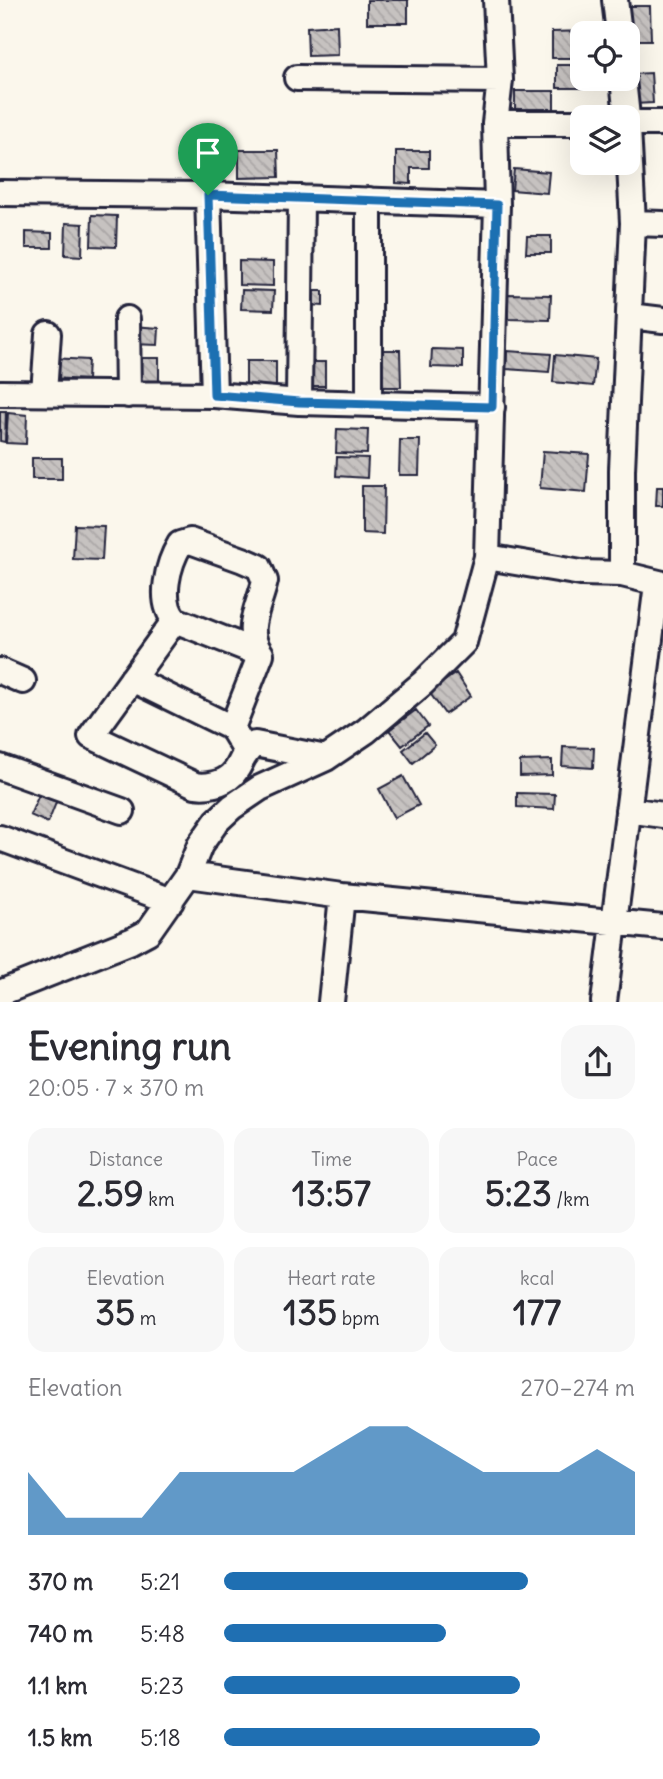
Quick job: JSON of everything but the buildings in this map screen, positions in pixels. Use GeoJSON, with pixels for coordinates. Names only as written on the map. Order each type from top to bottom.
{"type":"FeatureCollection","features":[{"type":"Feature","properties":{"kind":"street"},"geometry":{"type":"LineString","coordinates":[[0,993],[148,932],[188,875],[200,845],[217,821],[232,807],[260,788],[326,758],[366,731],[424,683],[464,642],[486,557],[497,205],[495,122],[500,80],[496,0]]}},
{"type":"Feature","properties":{"kind":"street"},"geometry":{"type":"LineString","coordinates":[[615,0],[618,21]]}},
{"type":"Feature","properties":{"kind":"street"},"geometry":{"type":"LineString","coordinates":[[298,78],[500,80]]}},
{"type":"Feature","properties":{"kind":"street"},"geometry":{"type":"LineString","coordinates":[[495,122],[570,122]]}},
{"type":"Feature","properties":{"kind":"street"},"geometry":{"type":"LineString","coordinates":[[640,124],[663,123]]}},
{"type":"Feature","properties":{"kind":"street"},"geometry":{"type":"LineString","coordinates":[[622,574],[621,470],[633,223],[631,175]]}},
{"type":"Feature","properties":{"kind":"street"},"geometry":{"type":"LineString","coordinates":[[0,193],[208,195],[497,205]]}},
{"type":"Feature","properties":{"kind":"street"},"geometry":{"type":"LineString","coordinates":[[208,195],[214,395]]}},
{"type":"Feature","properties":{"kind":"street"},"geometry":{"type":"LineString","coordinates":[[299,402],[302,198]]}},
{"type":"Feature","properties":{"kind":"street"},"geometry":{"type":"LineString","coordinates":[[369,200],[369,404]]}},
{"type":"Feature","properties":{"kind":"street"},"geometry":{"type":"LineString","coordinates":[[633,223],[663,224]]}},
{"type":"Feature","properties":{"kind":"street"},"geometry":{"type":"LineString","coordinates":[[630,316],[663,320]]}},
{"type":"Feature","properties":{"kind":"street"},"geometry":{"type":"LineString","coordinates":[[127,319],[128,394]]}},
{"type":"Feature","properties":{"kind":"street"},"geometry":{"type":"LineString","coordinates":[[44,393],[48,334]]}},
{"type":"Feature","properties":{"kind":"street"},"geometry":{"type":"LineString","coordinates":[[0,393],[214,395],[299,402],[492,407]]}},
{"type":"Feature","properties":{"kind":"street"},"geometry":{"type":"LineString","coordinates":[[190,541],[259,567],[265,581],[251,629],[252,643],[261,654],[175,620],[169,613],[165,595],[175,553],[180,544],[190,541]]}},
{"type":"Feature","properties":{"kind":"street"},"geometry":{"type":"LineString","coordinates":[[486,557],[581,573],[622,574],[660,584],[604,1002]]}},
{"type":"Feature","properties":{"kind":"street"},"geometry":{"type":"LineString","coordinates":[[175,620],[91,736],[195,785],[207,787],[232,775],[246,751],[255,744],[326,758]]}},
{"type":"Feature","properties":{"kind":"street"},"geometry":{"type":"LineString","coordinates":[[232,728],[261,654]]}},
{"type":"Feature","properties":{"kind":"street"},"geometry":{"type":"LineString","coordinates":[[132,679],[232,728],[246,751]]}},
{"type":"Feature","properties":{"kind":"street"},"geometry":{"type":"LineString","coordinates":[[0,767],[122,811]]}},
{"type":"Feature","properties":{"kind":"street"},"geometry":{"type":"LineString","coordinates":[[628,810],[663,816]]}},
{"type":"Feature","properties":{"kind":"street"},"geometry":{"type":"LineString","coordinates":[[0,838],[171,901]]}},
{"type":"Feature","properties":{"kind":"street"},"geometry":{"type":"LineString","coordinates":[[188,875],[342,896],[663,927]]}},
{"type":"Feature","properties":{"kind":"street"},"geometry":{"type":"LineString","coordinates":[[331,1002],[342,896]]}},
{"type":"Feature","properties":{"kind":"route"},"geometry":{"type":"LineString","coordinates":[[208,195],[497,205],[492,407],[299,402],[214,395],[208,195]]}}]}
